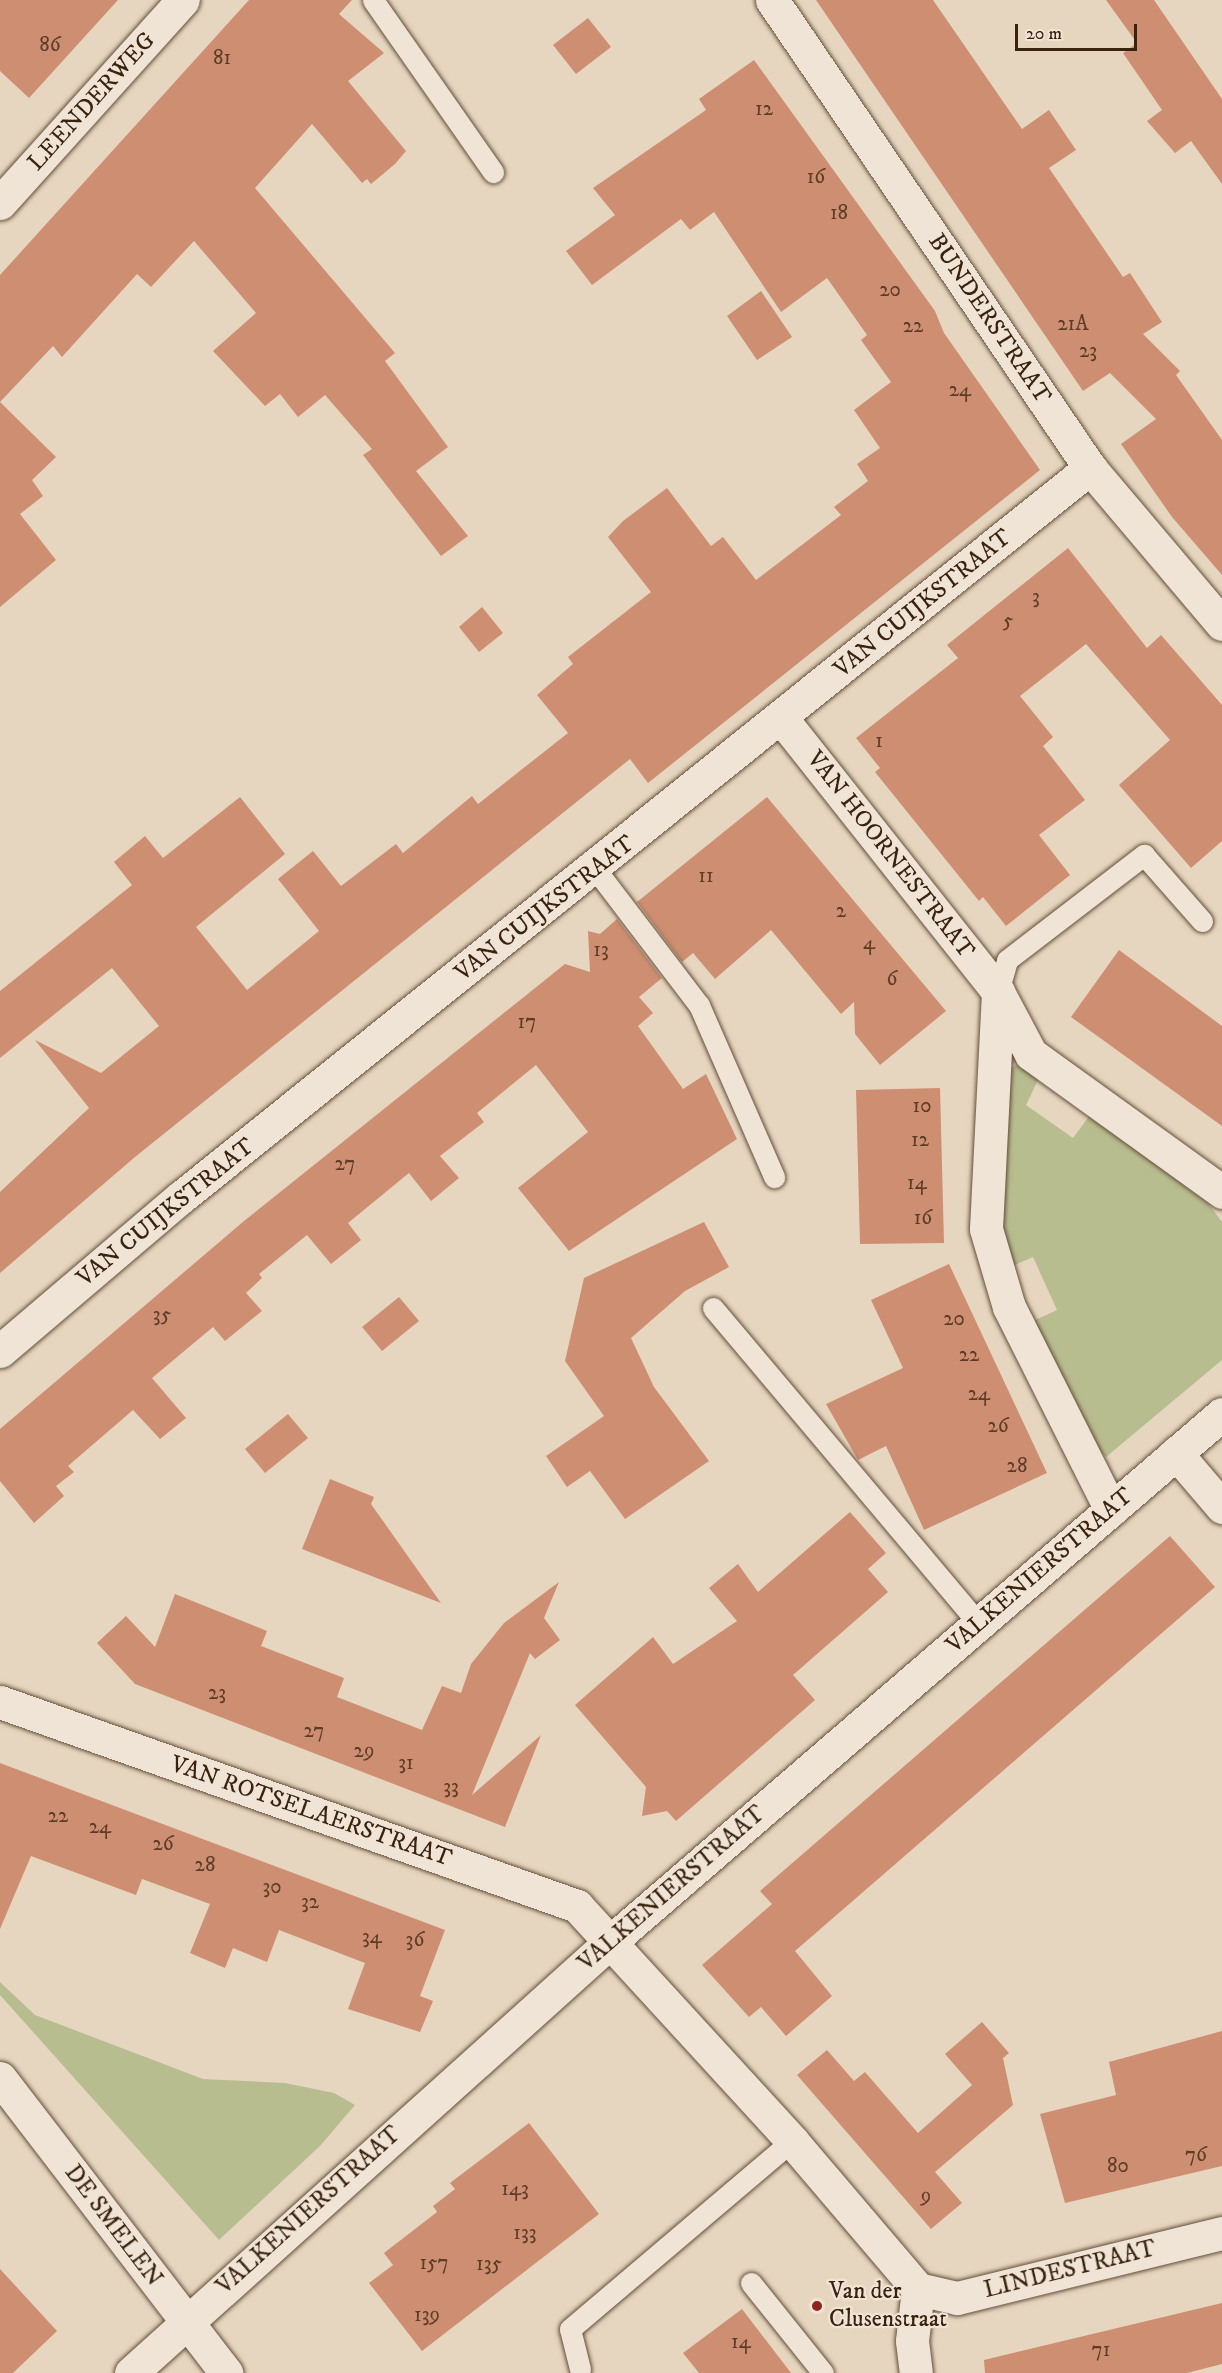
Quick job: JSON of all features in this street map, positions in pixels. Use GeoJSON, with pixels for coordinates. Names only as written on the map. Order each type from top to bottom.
{"type":"FeatureCollection","features":[{"type":"Feature","properties":{"kind":"street","name":"LEENDERWEG"},"geometry":{"type":"LineString","coordinates":[[0,203],[183,0]]}},
{"type":"Feature","properties":{"kind":"street","name":"BUNDERSTRAAT"},"geometry":{"type":"LineString","coordinates":[[772,0],[1090,468],[1222,624]]}},
{"type":"Feature","properties":{"kind":"street","name":"VAN CUIJKSTRAAT"},"geometry":{"type":"LineString","coordinates":[[0,1351],[180,1198],[596,870],[1090,468]]}},
{"type":"Feature","properties":{"kind":"street","name":"VAN HOORNESTRAAT"},"geometry":{"type":"LineString","coordinates":[[782,719],[998,992],[1031,1054],[1222,1192]]}},
{"type":"Feature","properties":{"kind":"street"},"geometry":{"type":"LineString","coordinates":[[998,992],[986,1229],[1009,1308],[1111,1510]]}},
{"type":"Feature","properties":{"kind":"street","name":"VALKENIERSTRAAT"},"geometry":{"type":"LineString","coordinates":[[131,2373],[186,2321],[610,1942],[1222,1414]]}},
{"type":"Feature","properties":{"kind":"street"},"geometry":{"type":"LineString","coordinates":[[1176,1453],[1222,1507]]}},
{"type":"Feature","properties":{"kind":"street","name":"VAN ROTSELAERSTRAAT"},"geometry":{"type":"LineString","coordinates":[[0,1702],[577,1906],[610,1942]]}},
{"type":"Feature","properties":{"kind":"street"},"geometry":{"type":"LineString","coordinates":[[610,1942],[792,2141],[918,2289],[912,2341],[916,2373]]}},
{"type":"Feature","properties":{"kind":"street","name":"DE SMELEN"},"geometry":{"type":"LineString","coordinates":[[0,2078],[226,2373]]}},
{"type":"Feature","properties":{"kind":"street","name":"LINDESTRAAT"},"geometry":{"type":"LineString","coordinates":[[918,2289],[957,2298],[1222,2233]]}},
{"type":"Feature","properties":{"kind":"lane"},"geometry":{"type":"LineString","coordinates":[[373,0],[494,172]]}},
{"type":"Feature","properties":{"kind":"lane"},"geometry":{"type":"LineString","coordinates":[[998,992],[1007,960],[1144,855],[1202,921]]}},
{"type":"Feature","properties":{"kind":"lane"},"geometry":{"type":"LineString","coordinates":[[596,870],[699,1005],[774,1178]]}},
{"type":"Feature","properties":{"kind":"lane"},"geometry":{"type":"LineString","coordinates":[[712,1308],[979,1624]]}},
{"type":"Feature","properties":{"kind":"lane"},"geometry":{"type":"LineString","coordinates":[[580,2369],[570,2329],[792,2141]]}},
{"type":"Feature","properties":{"kind":"lane"},"geometry":{"type":"LineString","coordinates":[[751,2283],[823,2373]]}},
{"type":"Feature","properties":{"kind":"green space"},"geometry":{"type":"Polygon","coordinates":[[[1021,1063],[1039,1078],[1026,1105],[1073,1138],[1090,1115],[1208,1203],[1222,1222],[1222,1360],[1106,1457],[1086,1436],[1033,1321],[1057,1310],[1033,1257],[1008,1268],[996,1241],[997,1074],[1021,1063]]]}},
{"type":"Feature","properties":{"kind":"green space"},"geometry":{"type":"Polygon","coordinates":[[[0,1982],[35,2015],[203,2079],[285,2083],[334,2093],[355,2105],[320,2146],[219,2240],[0,1995],[0,1982]]]}},
{"type":"Feature","properties":{"kind":"building"},"geometry":{"type":"Polygon","coordinates":[[[0,0],[118,0],[29,98],[0,71],[0,0]]]}},
{"type":"Feature","properties":{"kind":"building"},"geometry":{"type":"Polygon","coordinates":[[[249,0],[352,0],[339,14],[384,53],[348,81],[406,151],[395,164],[371,184],[367,179],[362,183],[312,124],[255,188],[395,353],[385,361],[448,447],[416,471],[468,536],[441,556],[363,455],[372,449],[325,395],[298,417],[280,394],[265,406],[213,351],[256,313],[194,241],[151,287],[137,274],[62,357],[53,346],[0,402],[0,275],[249,0]]]}},
{"type":"Feature","properties":{"kind":"building"},"geometry":{"type":"Polygon","coordinates":[[[816,0],[933,0],[1022,129],[1049,110],[1076,150],[1049,168],[1123,277],[1130,273],[1162,322],[1143,334],[1180,371],[1176,375],[1222,440],[1222,575],[1172,517],[1121,444],[1156,419],[1110,373],[1083,391],[816,0]]]}},
{"type":"Feature","properties":{"kind":"building"},"geometry":{"type":"Polygon","coordinates":[[[1106,0],[1154,0],[1222,99],[1222,184],[1191,141],[1175,153],[1147,121],[1162,110],[1123,53],[1137,43],[1106,0]]]}},
{"type":"Feature","properties":{"kind":"building"},"geometry":{"type":"Polygon","coordinates":[[[588,18],[611,47],[576,74],[553,45],[588,18]]]}},
{"type":"Feature","properties":{"kind":"building"},"geometry":{"type":"Polygon","coordinates":[[[754,60],[935,311],[944,333],[1040,470],[648,783],[630,759],[135,1157],[0,1273],[0,1192],[89,1108],[35,1040],[101,1073],[159,1026],[112,968],[0,1058],[0,991],[132,885],[114,862],[145,836],[163,858],[240,797],[285,854],[196,927],[247,990],[319,931],[278,879],[313,851],[341,886],[396,844],[403,853],[472,796],[478,804],[568,733],[537,695],[573,664],[568,657],[651,592],[608,537],[623,521],[667,488],[711,546],[723,537],[756,580],[841,515],[834,507],[868,481],[857,464],[880,448],[854,410],[891,382],[861,340],[867,335],[827,278],[781,312],[714,212],[690,230],[681,219],[592,285],[566,251],[615,215],[593,188],[706,110],[699,99],[754,60]]]}},
{"type":"Feature","properties":{"kind":"building"},"geometry":{"type":"Polygon","coordinates":[[[761,291],[792,337],[757,360],[727,316],[761,291]]]}},
{"type":"Feature","properties":{"kind":"building"},"geometry":{"type":"Polygon","coordinates":[[[0,402],[56,457],[32,480],[43,496],[20,514],[56,560],[0,607],[0,402]]]}},
{"type":"Feature","properties":{"kind":"building"},"geometry":{"type":"Polygon","coordinates":[[[1068,548],[1147,648],[1161,635],[1222,705],[1222,841],[1191,868],[1119,785],[1170,740],[1086,644],[1020,696],[1053,737],[1043,746],[1085,800],[1039,835],[1070,875],[1006,926],[983,897],[979,901],[875,772],[880,768],[856,738],[958,658],[947,645],[1068,548]]]}},
{"type":"Feature","properties":{"kind":"building"},"geometry":{"type":"Polygon","coordinates":[[[482,607],[503,633],[479,652],[459,627],[482,607]]]}},
{"type":"Feature","properties":{"kind":"building"},"geometry":{"type":"Polygon","coordinates":[[[767,797],[946,1011],[880,1065],[855,1034],[854,1002],[841,1014],[771,930],[715,979],[693,953],[682,962],[637,902],[767,797]]]}},
{"type":"Feature","properties":{"kind":"building"},"geometry":{"type":"Polygon","coordinates":[[[617,919],[662,978],[639,997],[653,1013],[638,1026],[683,1089],[706,1074],[737,1139],[569,1251],[518,1188],[588,1132],[536,1065],[477,1113],[484,1122],[440,1156],[459,1178],[431,1201],[409,1173],[348,1223],[361,1240],[331,1264],[307,1235],[259,1274],[262,1278],[246,1293],[262,1311],[225,1341],[213,1327],[152,1378],[186,1418],[160,1439],[133,1410],[68,1466],[74,1472],[56,1486],[64,1496],[34,1523],[0,1481],[0,1429],[244,1221],[565,964],[590,972],[588,931],[600,934],[617,919]]]}},
{"type":"Feature","properties":{"kind":"building"},"geometry":{"type":"Polygon","coordinates":[[[1119,950],[1222,1026],[1222,1126],[1071,1017],[1119,950]]]}},
{"type":"Feature","properties":{"kind":"building"},"geometry":{"type":"Polygon","coordinates":[[[940,1088],[944,1243],[860,1244],[856,1090],[940,1088]]]}},
{"type":"Feature","properties":{"kind":"building"},"geometry":{"type":"Polygon","coordinates":[[[704,1222],[729,1267],[685,1291],[631,1338],[654,1387],[709,1461],[625,1519],[590,1471],[567,1487],[546,1456],[604,1416],[565,1361],[584,1278],[704,1222]]]}},
{"type":"Feature","properties":{"kind":"building"},"geometry":{"type":"Polygon","coordinates":[[[949,1264],[1047,1473],[924,1530],[886,1446],[858,1460],[826,1404],[903,1368],[871,1300],[949,1264]]]}},
{"type":"Feature","properties":{"kind":"building"},"geometry":{"type":"Polygon","coordinates":[[[399,1297],[419,1321],[382,1351],[362,1327],[399,1297]]]}},
{"type":"Feature","properties":{"kind":"building"},"geometry":{"type":"Polygon","coordinates":[[[288,1414],[308,1438],[265,1473],[245,1449],[288,1414]]]}},
{"type":"Feature","properties":{"kind":"building"},"geometry":{"type":"Polygon","coordinates":[[[330,1479],[374,1497],[371,1504],[441,1603],[302,1549],[330,1479]]]}},
{"type":"Feature","properties":{"kind":"building"},"geometry":{"type":"Polygon","coordinates":[[[850,1512],[886,1553],[868,1569],[888,1592],[793,1675],[815,1700],[676,1821],[667,1811],[642,1816],[646,1787],[575,1705],[653,1637],[673,1664],[737,1621],[709,1588],[738,1564],[758,1592],[850,1512]]]}},
{"type":"Feature","properties":{"kind":"building"},"geometry":{"type":"Polygon","coordinates":[[[1170,1536],[1215,1587],[795,1951],[832,1996],[786,2036],[761,2007],[749,2017],[702,1965],[772,1904],[760,1891],[1170,1536]]]}},
{"type":"Feature","properties":{"kind":"building"},"geometry":{"type":"Polygon","coordinates":[[[559,1582],[544,1618],[560,1640],[535,1659],[530,1653],[472,1795],[541,1735],[505,1827],[135,1684],[97,1643],[126,1616],[155,1647],[175,1594],[267,1631],[261,1646],[344,1678],[337,1697],[422,1730],[442,1686],[461,1693],[471,1664],[504,1623],[559,1582]]]}},
{"type":"Feature","properties":{"kind":"building"},"geometry":{"type":"Polygon","coordinates":[[[0,1763],[445,1930],[420,1996],[433,2001],[420,2032],[348,2009],[365,1963],[279,1930],[267,1962],[233,1948],[225,1968],[190,1953],[210,1904],[142,1879],[136,1895],[31,1856],[0,1929],[0,1763]]]}},
{"type":"Feature","properties":{"kind":"building"},"geometry":{"type":"Polygon","coordinates":[[[982,2022],[1009,2053],[1003,2058],[1013,2105],[935,2172],[962,2203],[931,2229],[797,2075],[827,2050],[854,2081],[865,2072],[918,2133],[972,2085],[945,2054],[982,2022]]]}},
{"type":"Feature","properties":{"kind":"building"},"geometry":{"type":"Polygon","coordinates":[[[1222,2031],[1222,2166],[1065,2203],[1040,2114],[1116,2095],[1109,2062],[1222,2031]]]}},
{"type":"Feature","properties":{"kind":"building"},"geometry":{"type":"Polygon","coordinates":[[[529,2123],[599,2214],[422,2351],[369,2283],[393,2265],[384,2253],[437,2212],[433,2206],[455,2189],[450,2183],[529,2123]]]}},
{"type":"Feature","properties":{"kind":"building"},"geometry":{"type":"Polygon","coordinates":[[[0,2269],[57,2331],[13,2373],[0,2373],[0,2269]]]}},
{"type":"Feature","properties":{"kind":"building"},"geometry":{"type":"Polygon","coordinates":[[[1222,2303],[1222,2364],[1187,2373],[985,2373],[984,2360],[1222,2303]]]}},
{"type":"Feature","properties":{"kind":"building"},"geometry":{"type":"Polygon","coordinates":[[[742,2309],[791,2373],[699,2373],[683,2353],[742,2309]]]}},
{"type":"Feature","properties":{"kind":"place","name":"Van der Clusenstraat"},"geometry":{"type":"Point","coordinates":[817,2306]}}]}
